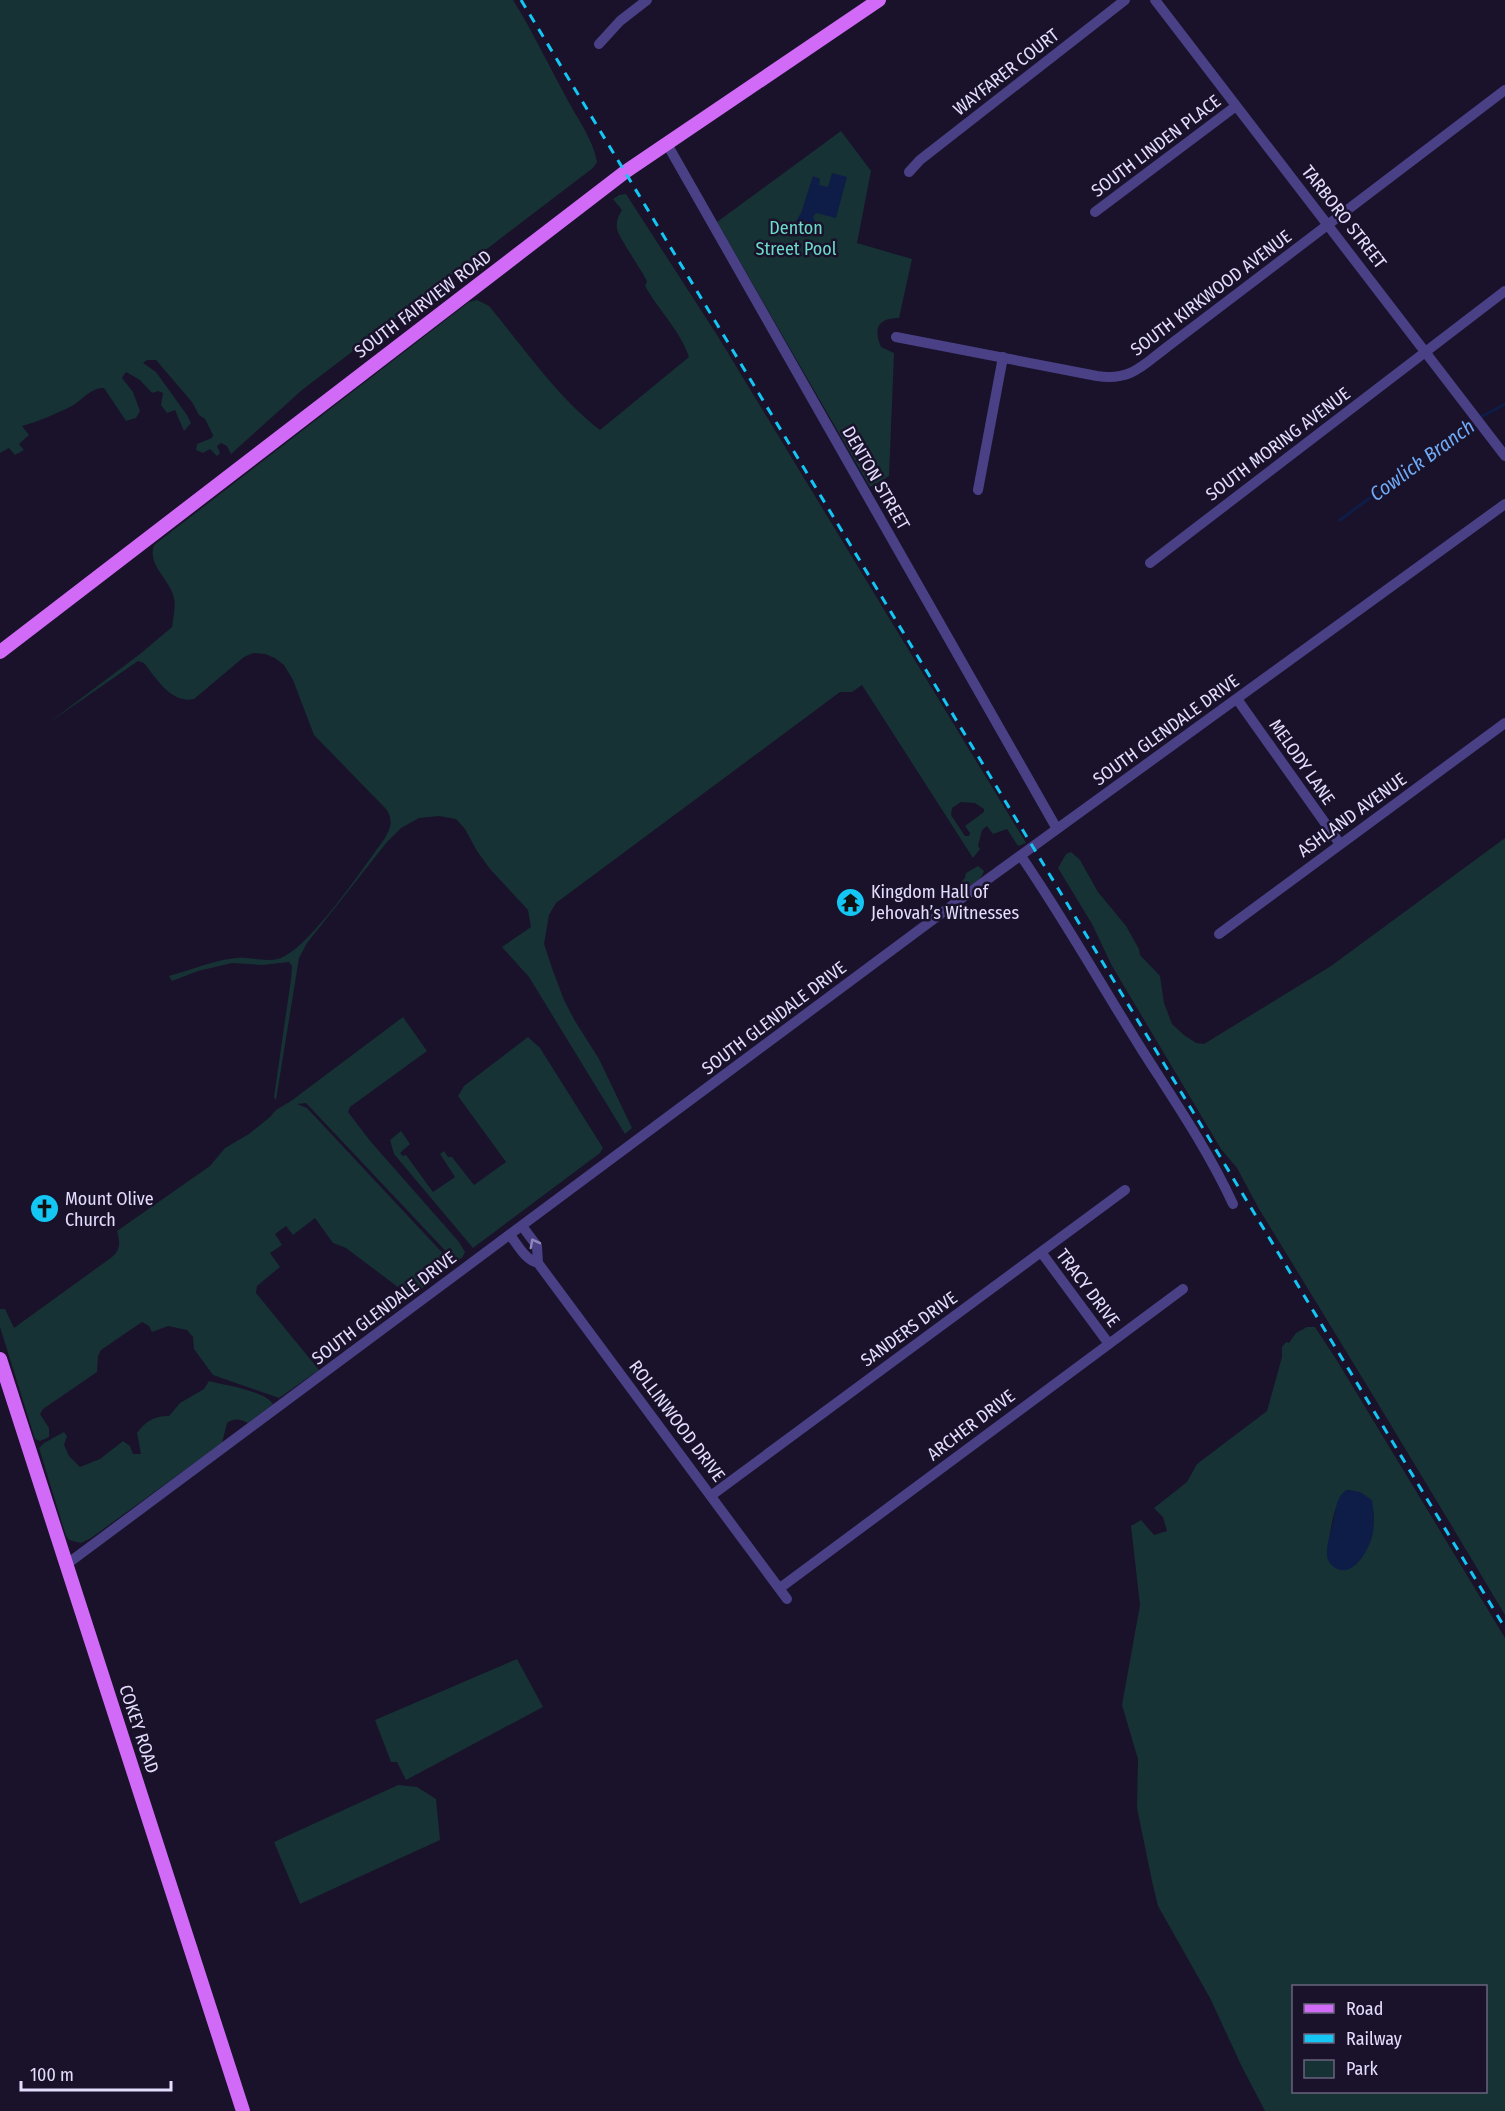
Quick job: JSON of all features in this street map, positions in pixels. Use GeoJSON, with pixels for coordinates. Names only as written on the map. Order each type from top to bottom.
{"type":"FeatureCollection","features":[{"type":"Feature","properties":{"kind":"main road","name":"SOUTH FAIRVIEW ROAD"},"geometry":{"type":"LineString","coordinates":[[0,652],[625,172],[879,0]]}},
{"type":"Feature","properties":{"kind":"main road","name":"COKEY ROAD"},"geometry":{"type":"LineString","coordinates":[[0,1359],[243,2111]]}},
{"type":"Feature","properties":{"kind":"street"},"geometry":{"type":"LineString","coordinates":[[599,44],[620,21],[647,0]]}},
{"type":"Feature","properties":{"kind":"street","name":"WAYFARER COURT"},"geometry":{"type":"LineString","coordinates":[[909,172],[920,160],[1125,0]]}},
{"type":"Feature","properties":{"kind":"street","name":"TARBORO STREET"},"geometry":{"type":"LineString","coordinates":[[1155,0],[1505,456]]}},
{"type":"Feature","properties":{"kind":"street","name":"SOUTH KIRKWOOD AVENUE"},"geometry":{"type":"LineString","coordinates":[[896,337],[1097,376],[1112,378],[1125,376],[1167,348],[1505,90]]}},
{"type":"Feature","properties":{"kind":"street","name":"SOUTH LINDEN PLACE"},"geometry":{"type":"LineString","coordinates":[[1095,212],[1236,106]]}},
{"type":"Feature","properties":{"kind":"street","name":"DENTON STREET"},"geometry":{"type":"LineString","coordinates":[[667,144],[1057,829]]}},
{"type":"Feature","properties":{"kind":"street","name":"SOUTH MORING AVENUE"},"geometry":{"type":"LineString","coordinates":[[1150,563],[1505,291]]}},
{"type":"Feature","properties":{"kind":"street"},"geometry":{"type":"LineString","coordinates":[[978,490],[1003,357]]}},
{"type":"Feature","properties":{"kind":"street","name":"SOUTH GLENDALE DRIVE"},"geometry":{"type":"LineString","coordinates":[[67,1564],[1057,829],[1505,504]]}},
{"type":"Feature","properties":{"kind":"street","name":"MELODY LANE"},"geometry":{"type":"LineString","coordinates":[[1237,699],[1340,844]]}},
{"type":"Feature","properties":{"kind":"street","name":"ASHLAND AVENUE"},"geometry":{"type":"LineString","coordinates":[[1219,934],[1505,723]]}},
{"type":"Feature","properties":{"kind":"street"},"geometry":{"type":"LineString","coordinates":[[1021,856],[1051,900],[1094,974],[1214,1164],[1233,1204]]}},
{"type":"Feature","properties":{"kind":"street","name":"SANDERS DRIVE"},"geometry":{"type":"LineString","coordinates":[[712,1495],[1125,1190]]}},
{"type":"Feature","properties":{"kind":"street","name":"ROLLINWOOD DRIVE"},"geometry":{"type":"LineString","coordinates":[[522,1226],[537,1246],[538,1263]]}},
{"type":"Feature","properties":{"kind":"street","name":"ROLLINWOOD DRIVE"},"geometry":{"type":"LineString","coordinates":[[510,1235],[526,1257],[538,1263],[787,1599]]}},
{"type":"Feature","properties":{"kind":"street","name":"TRACY DRIVE"},"geometry":{"type":"LineString","coordinates":[[1041,1252],[1109,1344]]}},
{"type":"Feature","properties":{"kind":"street","name":"ARCHER DRIVE"},"geometry":{"type":"LineString","coordinates":[[780,1588],[1183,1289]]}},
{"type":"Feature","properties":{"kind":"green space"},"geometry":{"type":"Polygon","coordinates":[[[0,0],[513,0],[589,137],[597,162],[593,168],[302,390],[231,454],[227,446],[221,443],[217,446],[220,453],[217,456],[210,449],[203,453],[196,450],[197,444],[212,438],[213,435],[205,419],[199,415],[192,402],[156,360],[147,360],[143,363],[156,372],[187,415],[191,423],[184,431],[175,410],[167,413],[161,405],[163,393],[158,391],[152,393],[140,380],[126,372],[122,378],[133,392],[140,411],[136,418],[126,421],[104,388],[100,388],[72,406],[22,426],[29,435],[19,444],[24,450],[15,455],[9,448],[0,453],[0,0]]]}},
{"type":"Feature","properties":{"kind":"green space","name":"Denton Street Pool"},"geometry":{"type":"Polygon","coordinates":[[[841,131],[871,171],[857,243],[912,259],[899,318],[882,322],[877,334],[881,347],[894,353],[889,476],[870,487],[717,222],[841,131]]]}},
{"type":"Feature","properties":{"kind":"green space"},"geometry":{"type":"Polygon","coordinates":[[[626,194],[717,335],[1026,843],[1018,846],[1007,829],[993,834],[987,826],[982,830],[978,846],[980,849],[973,858],[862,685],[852,692],[840,692],[556,903],[549,915],[544,944],[552,968],[564,1000],[599,1059],[632,1128],[625,1134],[529,977],[502,947],[531,927],[528,910],[490,869],[465,829],[456,819],[439,816],[419,818],[401,828],[387,842],[307,943],[299,958],[276,1100],[274,1097],[291,979],[292,966],[289,962],[262,965],[232,963],[198,971],[172,981],[169,976],[228,959],[273,960],[290,953],[305,941],[335,906],[385,838],[391,824],[387,810],[314,735],[293,680],[284,665],[265,654],[253,653],[244,657],[194,699],[186,700],[171,694],[144,663],[138,661],[47,724],[172,627],[174,598],[156,566],[154,545],[469,302],[477,300],[489,306],[555,388],[600,430],[689,357],[675,329],[645,286],[647,281],[617,229],[618,217],[622,210],[613,199],[626,194]],[[961,802],[952,808],[951,815],[965,836],[969,836],[970,833],[965,826],[984,812],[984,809],[975,803],[961,802]]]}},
{"type":"Feature","properties":{"kind":"green space"},"geometry":{"type":"Polygon","coordinates":[[[1505,838],[1505,1615],[1259,1209],[1237,1168],[1221,1149],[1112,966],[1092,924],[1058,868],[1066,854],[1071,852],[1080,860],[1098,892],[1126,926],[1140,955],[1160,976],[1164,1003],[1172,1024],[1196,1043],[1204,1044],[1331,966],[1505,838]]]}},
{"type":"Feature","properties":{"kind":"green space"},"geometry":{"type":"Polygon","coordinates":[[[978,866],[984,871],[979,879],[964,887],[959,884],[965,878],[966,873],[978,866]]]}},
{"type":"Feature","properties":{"kind":"green space"},"geometry":{"type":"Polygon","coordinates":[[[403,1017],[427,1051],[350,1107],[348,1112],[371,1142],[459,1242],[465,1252],[462,1258],[455,1261],[306,1103],[297,1104],[307,1108],[451,1262],[448,1268],[411,1297],[346,1248],[333,1243],[315,1218],[293,1235],[286,1226],[275,1234],[282,1245],[270,1253],[280,1267],[257,1286],[256,1293],[319,1370],[279,1398],[213,1375],[194,1349],[193,1337],[187,1330],[168,1326],[152,1332],[149,1326],[142,1322],[101,1350],[98,1356],[97,1372],[43,1409],[40,1414],[49,1428],[49,1437],[40,1441],[35,1439],[0,1327],[0,1309],[5,1309],[14,1328],[112,1257],[119,1245],[117,1231],[210,1166],[225,1148],[249,1134],[276,1110],[403,1017]]]}},
{"type":"Feature","properties":{"kind":"green space"},"geometry":{"type":"Polygon","coordinates":[[[528,1037],[540,1048],[603,1148],[600,1153],[473,1248],[394,1154],[390,1140],[401,1131],[410,1144],[400,1153],[403,1156],[406,1155],[433,1192],[455,1177],[440,1154],[444,1151],[448,1157],[452,1157],[474,1185],[506,1162],[458,1096],[464,1086],[528,1037]]]}},
{"type":"Feature","properties":{"kind":"green space"},"geometry":{"type":"Polygon","coordinates":[[[1307,1327],[1315,1327],[1505,1638],[1505,2111],[1265,2111],[1210,1998],[1158,1906],[1137,1808],[1138,1759],[1122,1705],[1140,1605],[1131,1526],[1141,1520],[1154,1535],[1167,1531],[1163,1517],[1154,1508],[1187,1482],[1197,1464],[1267,1411],[1282,1357],[1282,1347],[1286,1342],[1289,1343],[1296,1333],[1307,1327]],[[1347,1490],[1342,1494],[1335,1509],[1327,1554],[1361,1559],[1372,1536],[1374,1513],[1355,1491],[1347,1490]]]}},
{"type":"Feature","properties":{"kind":"green space"},"geometry":{"type":"Polygon","coordinates":[[[209,1381],[262,1395],[273,1404],[248,1423],[233,1420],[227,1423],[222,1443],[91,1538],[81,1543],[69,1540],[39,1448],[64,1432],[67,1436],[64,1445],[69,1456],[80,1467],[100,1459],[123,1441],[130,1446],[133,1454],[141,1454],[137,1433],[140,1429],[155,1418],[169,1416],[180,1403],[204,1389],[209,1381]]]}},
{"type":"Feature","properties":{"kind":"green space"},"geometry":{"type":"Polygon","coordinates":[[[517,1659],[543,1707],[406,1780],[397,1762],[391,1762],[375,1720],[517,1659]]]}},
{"type":"Feature","properties":{"kind":"green space"},"geometry":{"type":"Polygon","coordinates":[[[398,1785],[417,1787],[436,1799],[440,1840],[300,1904],[274,1842],[398,1785]]]}},
{"type":"Feature","properties":{"kind":"water"},"geometry":{"type":"Polygon","coordinates":[[[832,173],[847,177],[836,218],[816,213],[813,217],[816,223],[814,233],[806,237],[801,236],[795,228],[796,221],[801,213],[813,176],[820,179],[819,185],[828,187],[832,173]]]}},
{"type":"Feature","properties":{"kind":"water"},"geometry":{"type":"Polygon","coordinates":[[[1347,1490],[1360,1492],[1372,1500],[1374,1528],[1363,1556],[1353,1567],[1341,1570],[1329,1562],[1327,1550],[1338,1502],[1347,1490]]]}},
{"type":"Feature","properties":{"kind":"waterway","name":"Cowlick Branch"},"geometry":{"type":"LineString","coordinates":[[1479,418],[1505,404]]}},
{"type":"Feature","properties":{"kind":"waterway","name":"Cowlick Branch"},"geometry":{"type":"LineString","coordinates":[[1340,520],[1474,421]]}},
{"type":"Feature","properties":{"kind":"railway"},"geometry":{"type":"LineString","coordinates":[[521,0],[1505,1628]]}},
{"type":"Feature","properties":{"kind":"place","name":"Kingdom Hall of Jehovah’s Witnesses"},"geometry":{"type":"Point","coordinates":[850,902]}},
{"type":"Feature","properties":{"kind":"place","name":"Mount Olive Church"},"geometry":{"type":"Point","coordinates":[44,1209]}}]}
